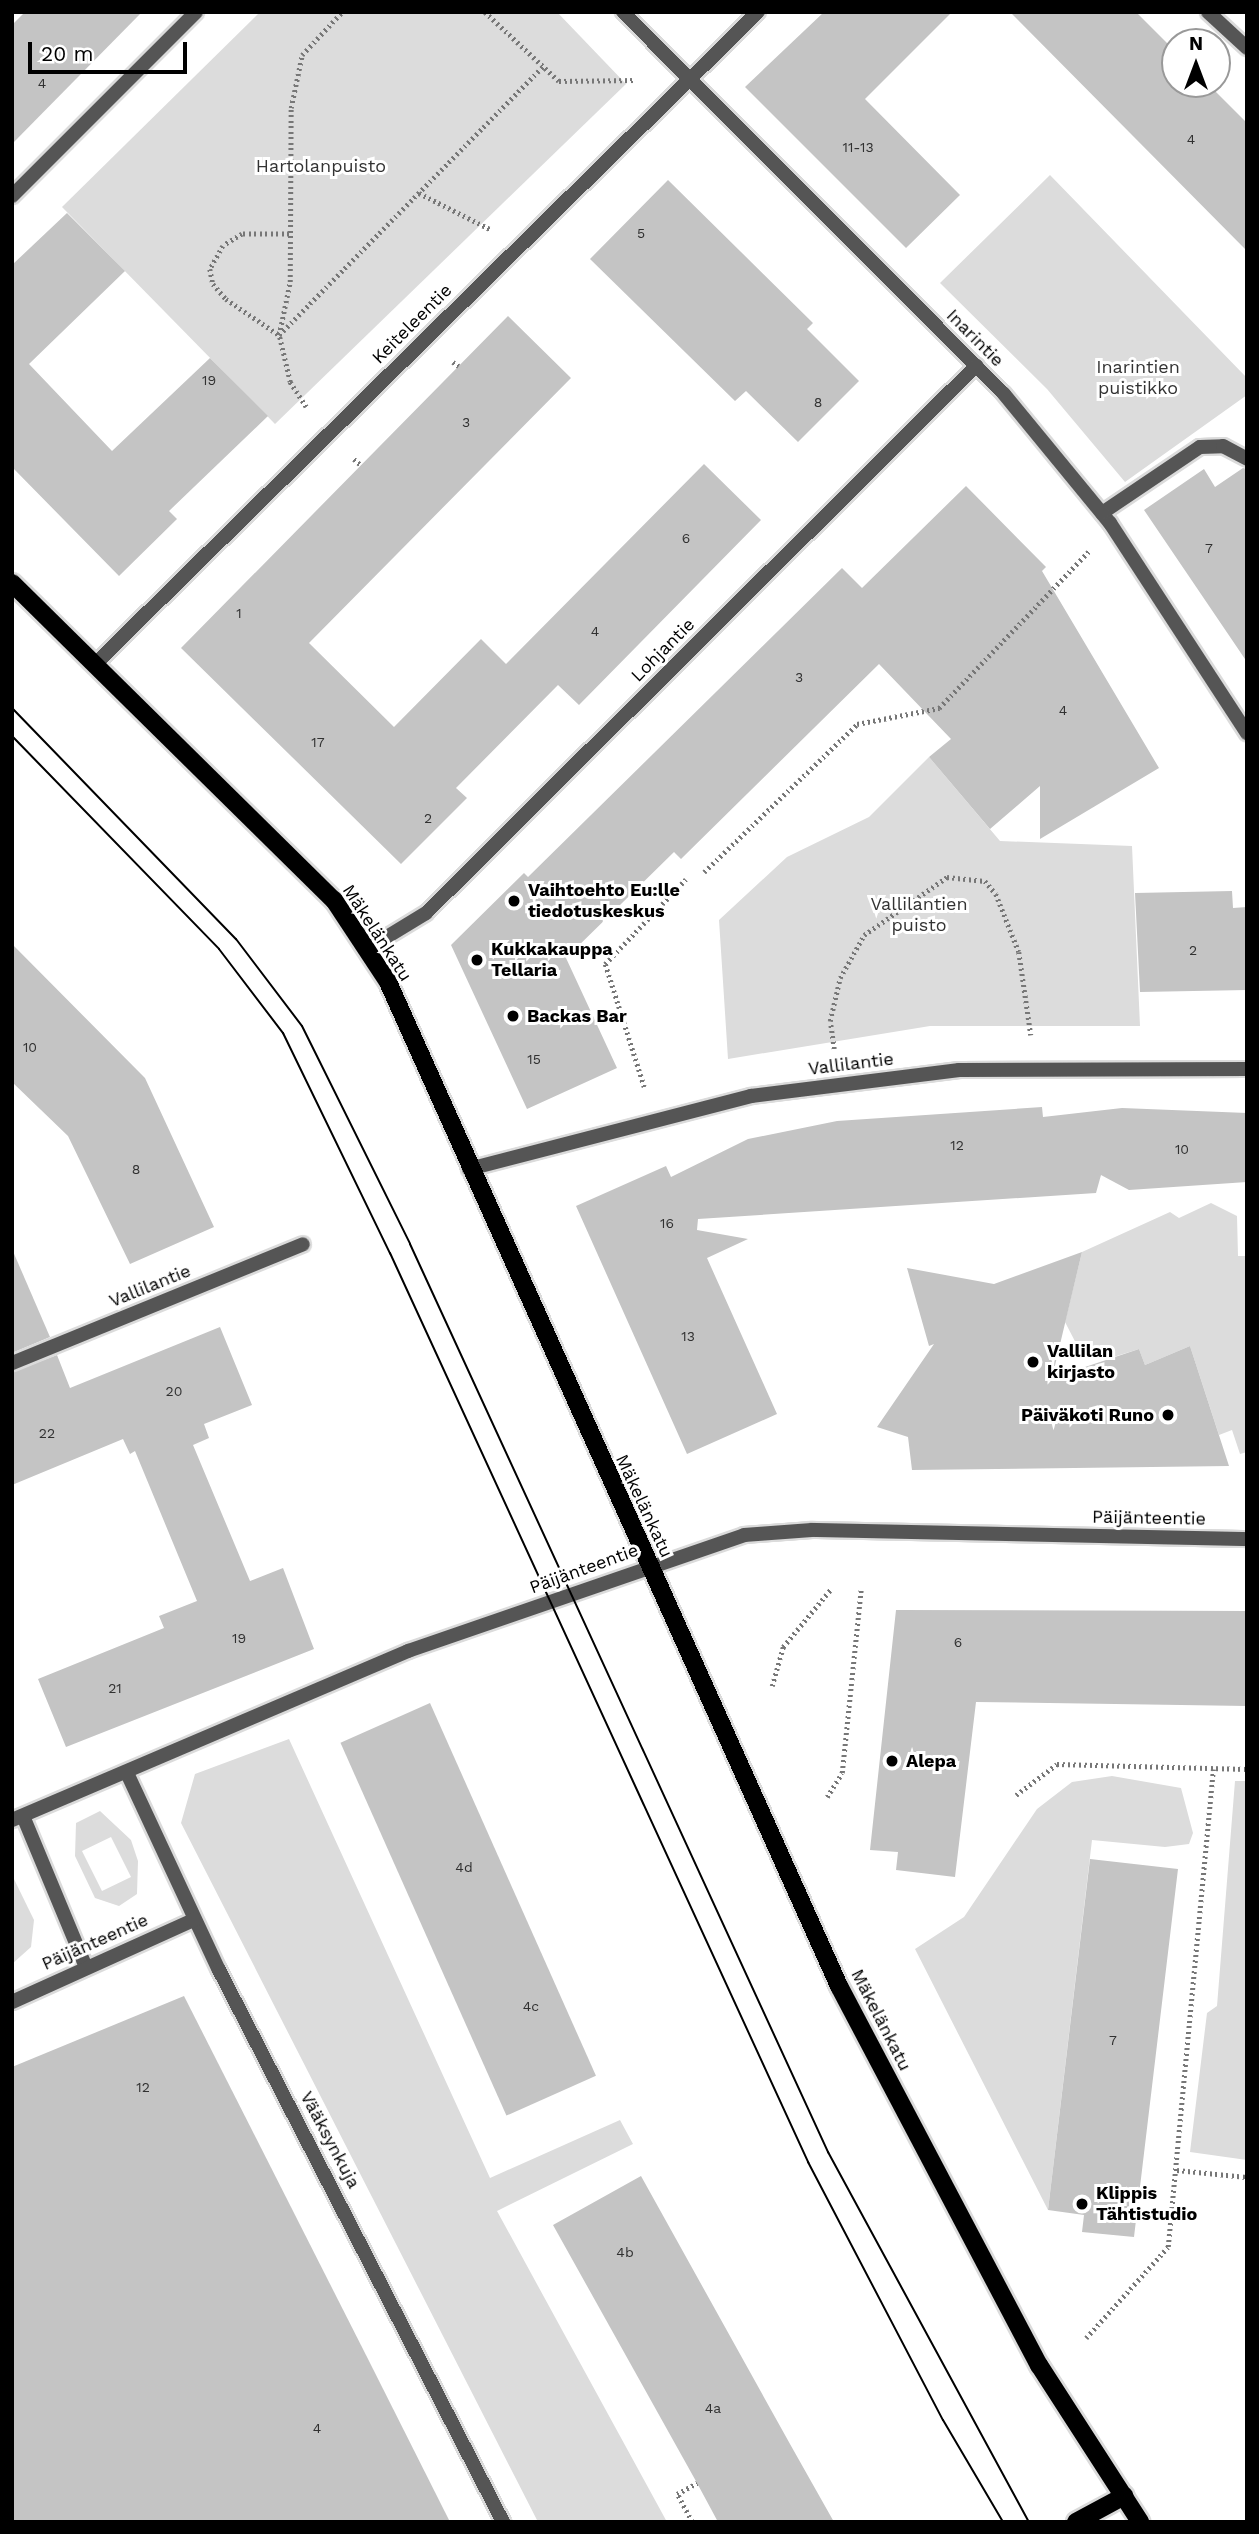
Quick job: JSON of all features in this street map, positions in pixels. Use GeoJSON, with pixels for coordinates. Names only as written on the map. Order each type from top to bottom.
{"type":"FeatureCollection","features":[{"type":"Feature","properties":{"kind":"main road","name":"Mäkelänkatu"},"geometry":{"type":"LineString","coordinates":[[12,583],[334,900],[388,982],[469,1169],[839,1986],[1039,2365],[1140,2522]]}},
{"type":"Feature","properties":{"kind":"main road"},"geometry":{"type":"LineString","coordinates":[[1076,2522],[1124,2496]]}},
{"type":"Feature","properties":{"kind":"street"},"geometry":{"type":"LineString","coordinates":[[12,195],[196,12]]}},
{"type":"Feature","properties":{"kind":"street","name":"Inarintie"},"geometry":{"type":"LineString","coordinates":[[623,12],[976,366],[1106,518],[1247,733]]}},
{"type":"Feature","properties":{"kind":"street","name":"Keiteleentie"},"geometry":{"type":"LineString","coordinates":[[94,665],[688,77],[758,12]]}},
{"type":"Feature","properties":{"kind":"street"},"geometry":{"type":"LineString","coordinates":[[1208,12],[1247,48]]}},
{"type":"Feature","properties":{"kind":"street","name":"Lohjantie"},"geometry":{"type":"LineString","coordinates":[[367,949],[426,913],[976,366]]}},
{"type":"Feature","properties":{"kind":"street"},"geometry":{"type":"LineString","coordinates":[[1106,518],[1200,447],[1223,446],[1247,459]]}},
{"type":"Feature","properties":{"kind":"street","name":"Vallilantie"},"geometry":{"type":"LineString","coordinates":[[469,1169],[751,1096],[959,1070],[1247,1069]]}},
{"type":"Feature","properties":{"kind":"street","name":"Vallilantie"},"geometry":{"type":"LineString","coordinates":[[12,1363],[303,1244]]}},
{"type":"Feature","properties":{"kind":"street","name":"Päijänteentie"},"geometry":{"type":"LineString","coordinates":[[18,1818],[408,1651],[744,1535],[812,1530],[1247,1539]]}},
{"type":"Feature","properties":{"kind":"street","name":"Vääksynkuja"},"geometry":{"type":"LineString","coordinates":[[127,1773],[194,1920],[503,2522]]}},
{"type":"Feature","properties":{"kind":"street"},"geometry":{"type":"LineString","coordinates":[[18,1818],[85,1965]]}},
{"type":"Feature","properties":{"kind":"street","name":"Päijänteentie"},"geometry":{"type":"LineString","coordinates":[[12,2002],[85,1965],[194,1920]]}},
{"type":"Feature","properties":{"kind":"path"},"geometry":{"type":"LineString","coordinates":[[308,411],[290,382],[279,335],[290,282],[291,108],[302,55],[342,12]]}},
{"type":"Feature","properties":{"kind":"path"},"geometry":{"type":"LineString","coordinates":[[485,12],[559,81],[637,80]]}},
{"type":"Feature","properties":{"kind":"path"},"geometry":{"type":"LineString","coordinates":[[279,335],[543,66]]}},
{"type":"Feature","properties":{"kind":"path"},"geometry":{"type":"LineString","coordinates":[[419,193],[490,229]]}},
{"type":"Feature","properties":{"kind":"path"},"geometry":{"type":"LineString","coordinates":[[279,335],[226,299],[213,284],[210,269],[223,246],[242,234],[289,234]]}},
{"type":"Feature","properties":{"kind":"path"},"geometry":{"type":"LineString","coordinates":[[453,362],[459,366]]}},
{"type":"Feature","properties":{"kind":"path"},"geometry":{"type":"LineString","coordinates":[[354,459],[361,466]]}},
{"type":"Feature","properties":{"kind":"path"},"geometry":{"type":"LineString","coordinates":[[704,872],[858,724],[939,708],[1106,518]]}},
{"type":"Feature","properties":{"kind":"path"},"geometry":{"type":"LineString","coordinates":[[834,1049],[830,1021],[840,978],[864,936],[947,877],[985,881],[996,894],[1019,952],[1031,1035]]}},
{"type":"Feature","properties":{"kind":"path"},"geometry":{"type":"LineString","coordinates":[[644,1087],[605,964],[686,878]]}},
{"type":"Feature","properties":{"kind":"path"},"geometry":{"type":"LineString","coordinates":[[772,1686],[783,1647],[831,1589]]}},
{"type":"Feature","properties":{"kind":"path"},"geometry":{"type":"LineString","coordinates":[[827,1797],[842,1773],[861,1589]]}},
{"type":"Feature","properties":{"kind":"path"},"geometry":{"type":"LineString","coordinates":[[1016,1796],[1057,1764],[1247,1769]]}},
{"type":"Feature","properties":{"kind":"path"},"geometry":{"type":"LineString","coordinates":[[1086,2339],[1168,2247],[1213,1769]]}},
{"type":"Feature","properties":{"kind":"path"},"geometry":{"type":"LineString","coordinates":[[1177,2170],[1247,2178]]}},
{"type":"Feature","properties":{"kind":"path"},"geometry":{"type":"LineString","coordinates":[[692,2522],[677,2494],[696,2483]]}},
{"type":"Feature","properties":{"kind":"green space","name":"Hartolanpuisto"},"geometry":{"type":"Polygon","coordinates":[[[260,12],[557,12],[626,84],[275,424],[62,207],[260,12]]]}},
{"type":"Feature","properties":{"kind":"green space","name":"Inarintien puistikko"},"geometry":{"type":"Polygon","coordinates":[[[1050,175],[1247,378],[1247,395],[1125,482],[1047,389],[940,283],[1050,175]]]}},
{"type":"Feature","properties":{"kind":"green space","name":"Vallilantien puisto"},"geometry":{"type":"Polygon","coordinates":[[[929,757],[1000,841],[1132,846],[1140,1026],[930,1026],[728,1059],[719,920],[787,857],[869,817],[929,757]]]}},
{"type":"Feature","properties":{"kind":"green space"},"geometry":{"type":"Polygon","coordinates":[[[1211,1203],[1237,1216],[1238,1256],[1247,1256],[1247,1452],[1240,1454],[1232,1430],[1219,1435],[1190,1346],[1145,1365],[1139,1349],[1107,1359],[1080,1351],[1065,1322],[1082,1252],[1170,1212],[1179,1218],[1211,1203]]]}},
{"type":"Feature","properties":{"kind":"green space"},"geometry":{"type":"Polygon","coordinates":[[[289,1739],[490,2178],[620,2120],[633,2144],[497,2211],[667,2522],[538,2522],[181,1823],[195,1774],[289,1739]]]}},
{"type":"Feature","properties":{"kind":"green space"},"geometry":{"type":"Polygon","coordinates":[[[1112,1776],[1181,1788],[1193,1833],[1189,1844],[1165,1847],[1092,1840],[1048,2210],[915,1949],[964,1917],[1037,1809],[1072,1782],[1112,1776]]]}},
{"type":"Feature","properties":{"kind":"green space"},"geometry":{"type":"Polygon","coordinates":[[[1235,1781],[1247,1781],[1247,2160],[1190,2152],[1207,2013],[1217,2006],[1235,1781]]]}},
{"type":"Feature","properties":{"kind":"green space"},"geometry":{"type":"Polygon","coordinates":[[[100,1811],[131,1840],[138,1861],[137,1894],[119,1906],[95,1898],[75,1856],[76,1823],[100,1811]],[[111,1837],[82,1851],[102,1891],[131,1877],[111,1837]]]}},
{"type":"Feature","properties":{"kind":"green space"},"geometry":{"type":"Polygon","coordinates":[[[12,1875],[34,1920],[31,1947],[12,1964],[12,1875]]]}},
{"type":"Feature","properties":{"kind":"building"},"geometry":{"type":"Polygon","coordinates":[[[25,12],[142,12],[12,144],[12,25],[25,12]]]}},
{"type":"Feature","properties":{"kind":"building"},"geometry":{"type":"Polygon","coordinates":[[[824,12],[952,12],[865,99],[960,195],[906,248],[745,87],[824,12]]]}},
{"type":"Feature","properties":{"kind":"building"},"geometry":{"type":"Polygon","coordinates":[[[1010,12],[1136,12],[1161,37],[1161,98],[1222,98],[1247,123],[1247,251],[1010,12]]]}},
{"type":"Feature","properties":{"kind":"building"},"geometry":{"type":"Polygon","coordinates":[[[668,180],[813,323],[807,329],[859,381],[798,442],[746,391],[735,401],[590,259],[668,180]]]}},
{"type":"Feature","properties":{"kind":"building"},"geometry":{"type":"Polygon","coordinates":[[[67,213],[125,271],[29,364],[112,451],[210,358],[268,416],[169,511],[177,519],[119,576],[12,467],[12,265],[67,213]]]}},
{"type":"Feature","properties":{"kind":"building"},"geometry":{"type":"Polygon","coordinates":[[[508,316],[571,378],[309,643],[394,727],[481,639],[506,664],[704,464],[761,520],[579,705],[558,685],[456,788],[467,798],[401,864],[181,648],[508,316]]]}},
{"type":"Feature","properties":{"kind":"building"},"geometry":{"type":"Polygon","coordinates":[[[1243,468],[1247,469],[1247,662],[1144,510],[1204,469],[1215,487],[1243,468]]]}},
{"type":"Feature","properties":{"kind":"building"},"geometry":{"type":"Polygon","coordinates":[[[966,486],[1046,567],[1042,571],[1159,768],[1040,839],[1040,786],[990,829],[929,757],[951,739],[879,664],[681,859],[674,852],[566,958],[617,1068],[527,1109],[451,945],[524,873],[528,877],[842,568],[862,588],[966,486]]]}},
{"type":"Feature","properties":{"kind":"building"},"geometry":{"type":"Polygon","coordinates":[[[1232,891],[1233,908],[1247,907],[1247,990],[1140,992],[1135,893],[1232,891]]]}},
{"type":"Feature","properties":{"kind":"building"},"geometry":{"type":"Polygon","coordinates":[[[12,944],[145,1078],[214,1227],[130,1264],[68,1136],[12,1082],[12,944]]]}},
{"type":"Feature","properties":{"kind":"building"},"geometry":{"type":"Polygon","coordinates":[[[1042,1107],[1043,1117],[1122,1108],[1247,1113],[1247,1182],[1129,1190],[1101,1175],[1096,1193],[698,1219],[697,1230],[748,1239],[707,1258],[777,1414],[687,1454],[576,1206],[666,1166],[671,1177],[748,1139],[837,1121],[1042,1107]]]}},
{"type":"Feature","properties":{"kind":"building"},"geometry":{"type":"Polygon","coordinates":[[[12,1249],[50,1337],[12,1353],[12,1249]]]}},
{"type":"Feature","properties":{"kind":"building","name":"Vallilan kirjasto"},"geometry":{"type":"Polygon","coordinates":[[[1082,1252],[1052,1378],[1139,1349],[1145,1365],[1190,1346],[1229,1466],[912,1470],[908,1437],[877,1427],[934,1344],[929,1346],[907,1268],[994,1284],[1082,1252]]]}},
{"type":"Feature","properties":{"kind":"building"},"geometry":{"type":"Polygon","coordinates":[[[220,1327],[252,1405],[204,1424],[209,1438],[193,1445],[250,1581],[283,1568],[314,1649],[66,1747],[38,1679],[164,1628],[159,1616],[197,1601],[135,1451],[130,1454],[123,1439],[12,1485],[12,1372],[57,1355],[70,1388],[220,1327]]]}},
{"type":"Feature","properties":{"kind":"building"},"geometry":{"type":"Polygon","coordinates":[[[896,1610],[1247,1611],[1247,1706],[976,1702],[955,1877],[896,1870],[898,1852],[870,1850],[896,1610]]]}},
{"type":"Feature","properties":{"kind":"building"},"geometry":{"type":"Polygon","coordinates":[[[430,1703],[596,2076],[506,2116],[340,1743],[430,1703]]]}},
{"type":"Feature","properties":{"kind":"building"},"geometry":{"type":"Polygon","coordinates":[[[1090,1859],[1178,1869],[1134,2237],[1082,2232],[1084,2215],[1048,2210],[1090,1859]]]}},
{"type":"Feature","properties":{"kind":"building"},"geometry":{"type":"Polygon","coordinates":[[[184,1996],[450,2522],[12,2522],[12,2067],[184,1996]]]}},
{"type":"Feature","properties":{"kind":"building"},"geometry":{"type":"Polygon","coordinates":[[[641,2176],[834,2522],[718,2522],[553,2225],[641,2176]]]}},
{"type":"Feature","properties":{"kind":"tram line"},"geometry":{"type":"LineString","coordinates":[[12,708],[236,939],[302,1026],[410,1244],[828,2152],[1029,2522]]}},
{"type":"Feature","properties":{"kind":"tram line"},"geometry":{"type":"LineString","coordinates":[[12,736],[219,949],[283,1033],[390,1253],[808,2162],[943,2420],[1003,2522]]}},
{"type":"Feature","properties":{"kind":"place","name":"Vaihtoehto Eu:lle tiedotuskeskus"},"geometry":{"type":"Point","coordinates":[514,901]}},
{"type":"Feature","properties":{"kind":"place","name":"Kukkakauppa Tellaria"},"geometry":{"type":"Point","coordinates":[477,960]}},
{"type":"Feature","properties":{"kind":"place","name":"Backas Bar"},"geometry":{"type":"Point","coordinates":[513,1016]}},
{"type":"Feature","properties":{"kind":"place","name":"Vallilan kirjasto"},"geometry":{"type":"Point","coordinates":[1033,1362]}},
{"type":"Feature","properties":{"kind":"place","name":"Päiväkoti Runo"},"geometry":{"type":"Point","coordinates":[1168,1415]}},
{"type":"Feature","properties":{"kind":"place","name":"Alepa"},"geometry":{"type":"Point","coordinates":[892,1761]}},
{"type":"Feature","properties":{"kind":"place","name":"Klippis Tähtistudio"},"geometry":{"type":"Point","coordinates":[1082,2204]}}]}
